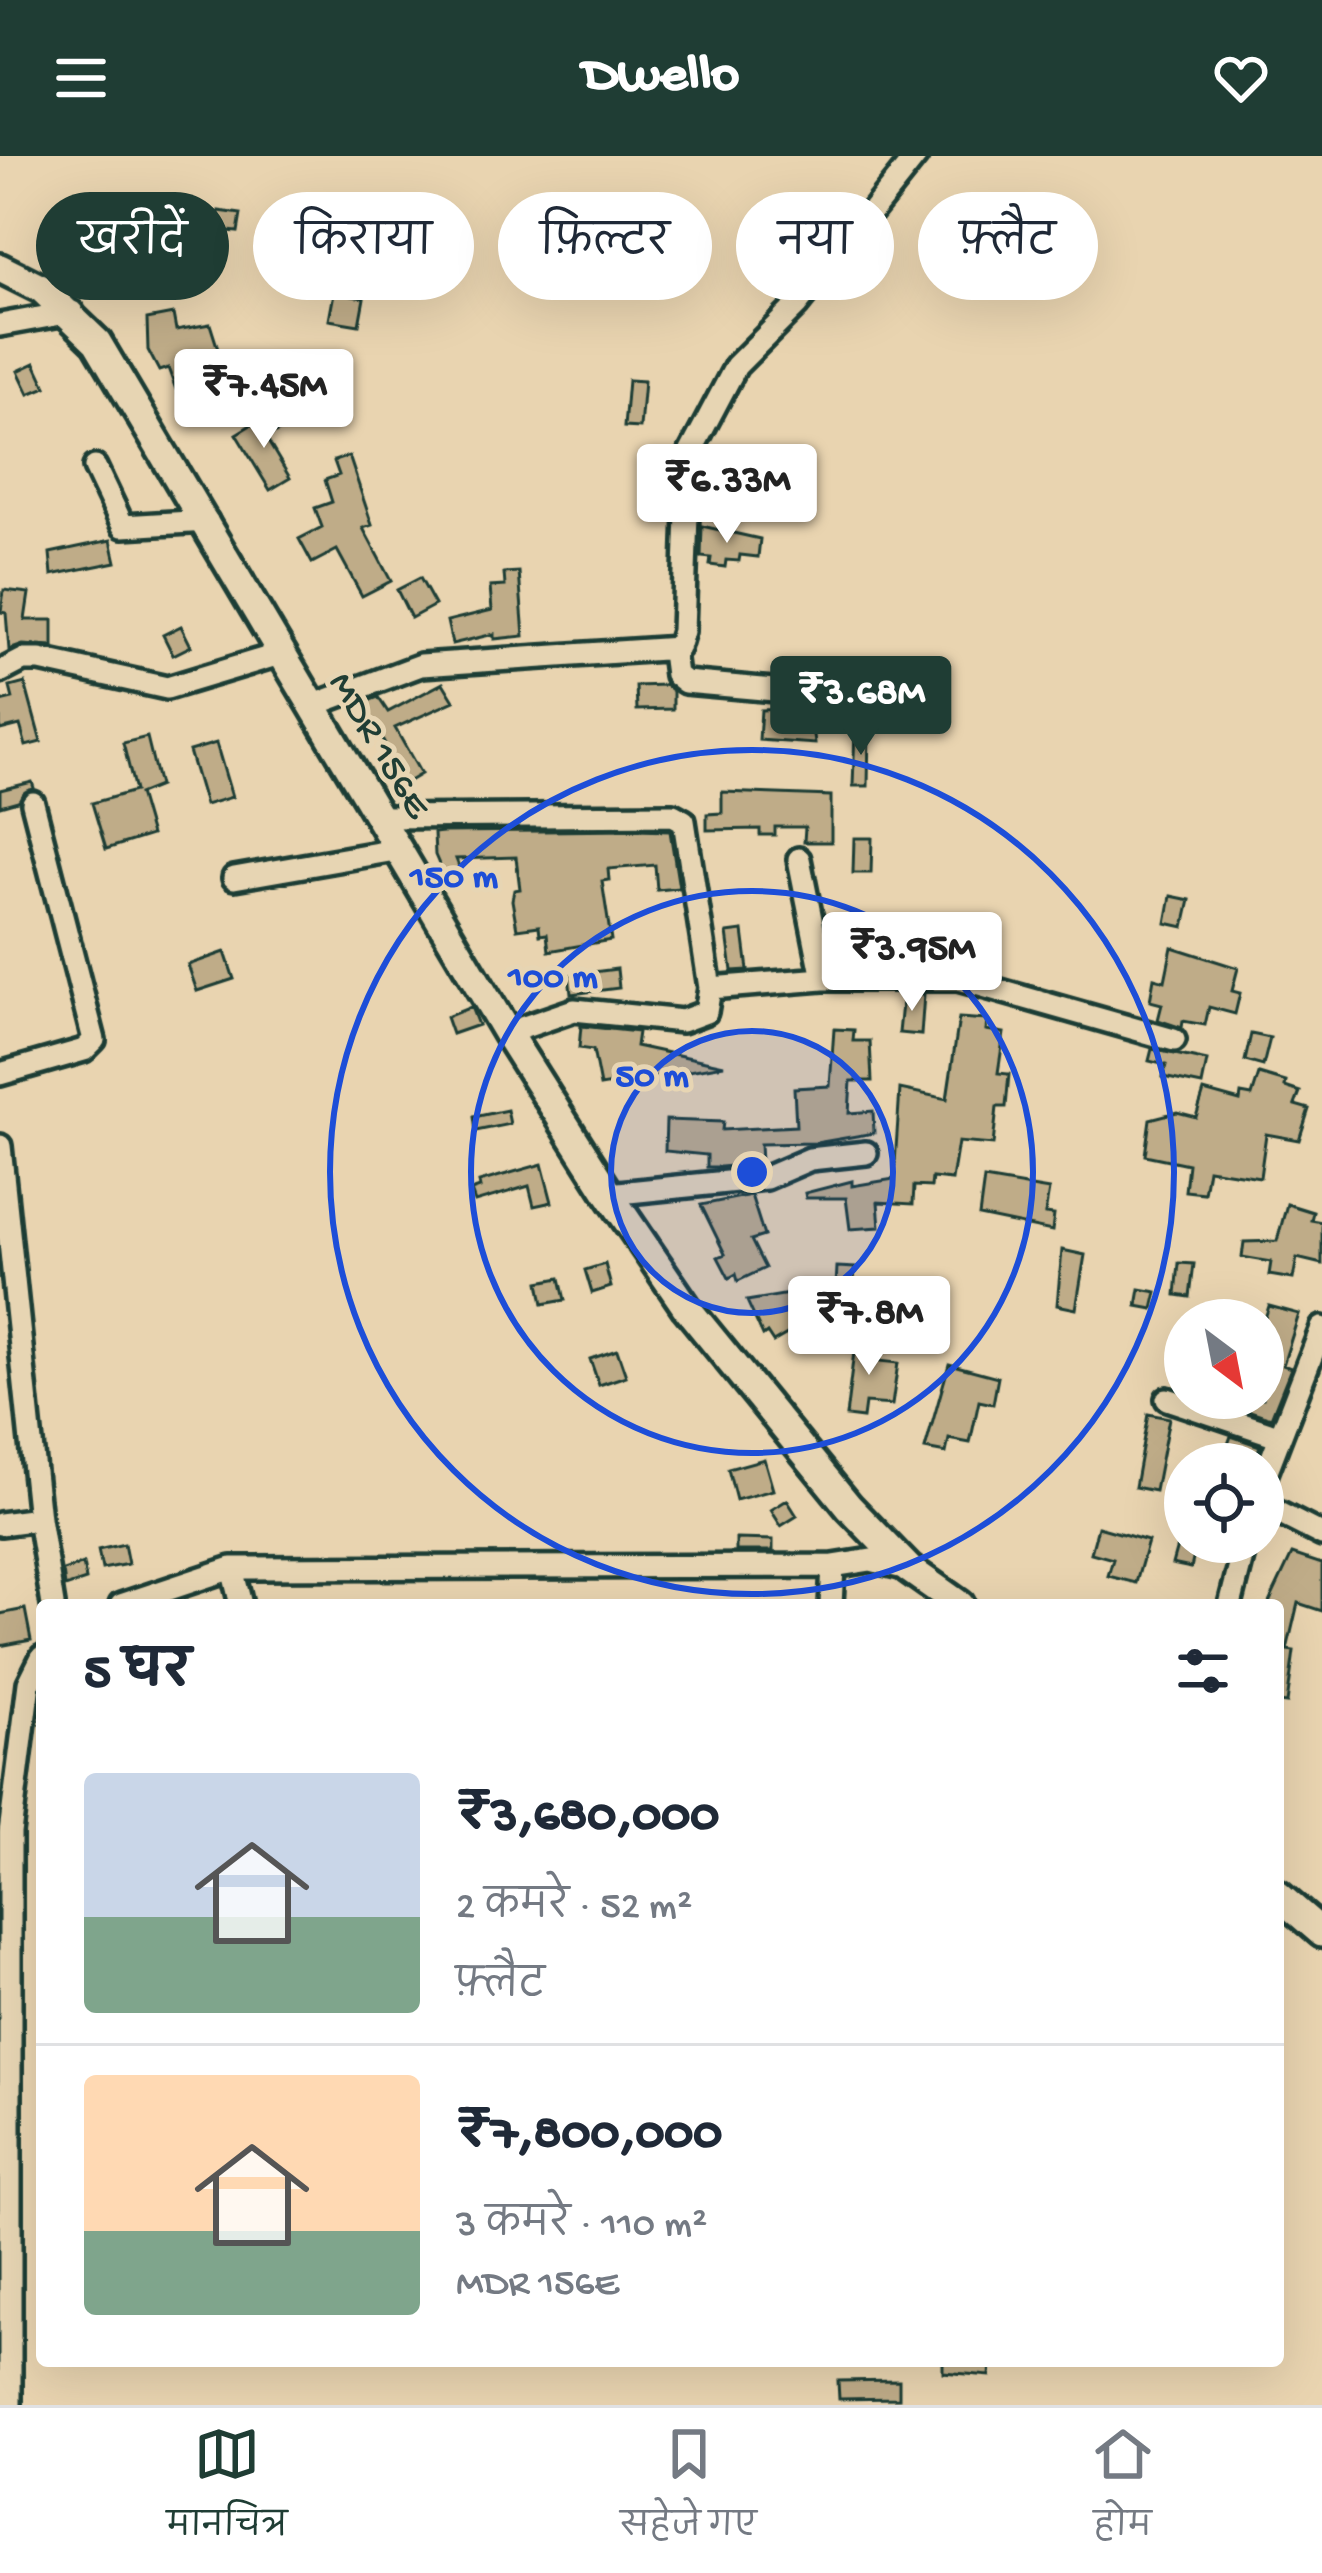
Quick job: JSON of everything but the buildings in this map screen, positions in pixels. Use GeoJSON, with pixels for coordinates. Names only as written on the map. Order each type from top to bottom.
{"type":"FeatureCollection","features":[{"type":"Feature","properties":{"kind":"main road","name":"MDR 156E"},"geometry":{"type":"LineString","coordinates":[[0,268],[42,289],[72,312],[97,342],[507,1033],[686,1307],[774,1417],[909,1570],[951,1599]]}},
{"type":"Feature","properties":{"kind":"main road"},"geometry":{"type":"LineString","coordinates":[[1284,1899],[1322,1933]]}},
{"type":"Feature","properties":{"kind":"street"},"geometry":{"type":"LineString","coordinates":[[841,696],[685,682],[676,675],[673,652],[683,631],[681,567],[688,455],[736,366],[797,304],[916,156]]}},
{"type":"Feature","properties":{"kind":"street"},"geometry":{"type":"LineString","coordinates":[[0,325],[72,312]]}},
{"type":"Feature","properties":{"kind":"street"},"geometry":{"type":"LineString","coordinates":[[95,467],[123,526],[207,521]]}},
{"type":"Feature","properties":{"kind":"street"},"geometry":{"type":"LineString","coordinates":[[314,705],[421,665],[673,652]]}},
{"type":"Feature","properties":{"kind":"street"},"geometry":{"type":"LineString","coordinates":[[0,672],[23,660],[40,660],[167,688],[283,653]]}},
{"type":"Feature","properties":{"kind":"street"},"geometry":{"type":"LineString","coordinates":[[0,1074],[84,1049],[94,1040],[33,803]]}},
{"type":"Feature","properties":{"kind":"street"},"geometry":{"type":"LineString","coordinates":[[382,818],[673,815],[684,821],[710,988],[706,1012],[698,1018],[574,1010],[507,1033]]}},
{"type":"Feature","properties":{"kind":"street"},"geometry":{"type":"LineString","coordinates":[[234,878],[401,849]]}},
{"type":"Feature","properties":{"kind":"street"},"geometry":{"type":"LineString","coordinates":[[799,859],[823,979]]}},
{"type":"Feature","properties":{"kind":"street"},"geometry":{"type":"LineString","coordinates":[[710,988],[823,979],[958,979],[1174,1040]]}},
{"type":"Feature","properties":{"kind":"street"},"geometry":{"type":"LineString","coordinates":[[0,1146],[39,1520],[52,1599]]}},
{"type":"Feature","properties":{"kind":"street"},"geometry":{"type":"LineString","coordinates":[[609,1194],[766,1178],[810,1159],[866,1153]]}},
{"type":"Feature","properties":{"kind":"street"},"geometry":{"type":"LineString","coordinates":[[1276,1443],[1322,1328]]}},
{"type":"Feature","properties":{"kind":"street"},"geometry":{"type":"LineString","coordinates":[[1227,1419],[1278,1436]]}},
{"type":"Feature","properties":{"kind":"street"},"geometry":{"type":"LineString","coordinates":[[1284,1516],[1322,1535]]}},
{"type":"Feature","properties":{"kind":"street"},"geometry":{"type":"LineString","coordinates":[[0,1525],[39,1520]]}},
{"type":"Feature","properties":{"kind":"street"},"geometry":{"type":"LineString","coordinates":[[139,1599],[232,1568],[832,1566],[871,1560],[909,1570]]}},
{"type":"Feature","properties":{"kind":"street"},"geometry":{"type":"LineString","coordinates":[[1232,1599],[1241,1563]]}},
{"type":"Feature","properties":{"kind":"street"},"geometry":{"type":"LineString","coordinates":[[831,1599],[832,1566]]}},
{"type":"Feature","properties":{"kind":"street"},"geometry":{"type":"LineString","coordinates":[[232,1568],[240,1599]]}},
{"type":"Feature","properties":{"kind":"street"},"geometry":{"type":"LineString","coordinates":[[10,2405],[5,1834],[29,1683],[36,1670]]}}]}
